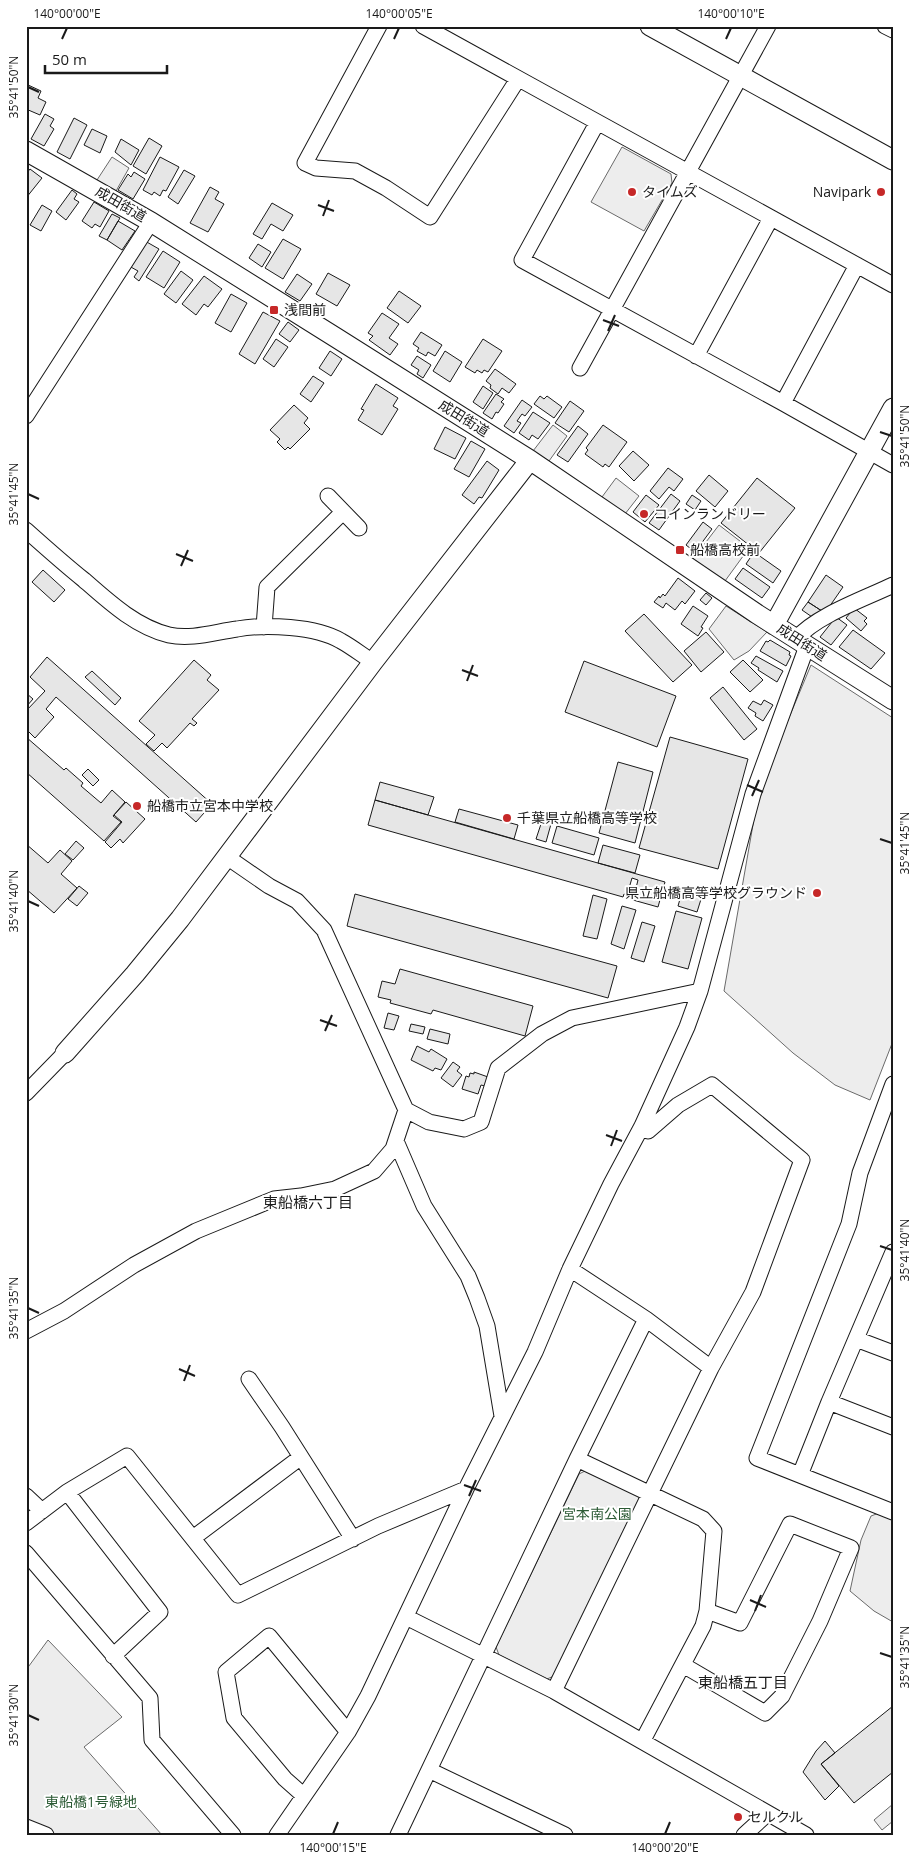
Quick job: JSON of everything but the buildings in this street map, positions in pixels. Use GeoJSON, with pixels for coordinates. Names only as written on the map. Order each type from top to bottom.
{"type":"FeatureCollection","features":[{"type":"Feature","properties":{"kind":"street"},"geometry":{"type":"LineString","coordinates":[[380,26],[305,163],[316,168],[355,171],[386,188],[430,217],[518,79]]}},
{"type":"Feature","properties":{"kind":"street"},"geometry":{"type":"LineString","coordinates":[[423,26],[893,285]]}},
{"type":"Feature","properties":{"kind":"street"},"geometry":{"type":"LineString","coordinates":[[650,26],[893,160]]}},
{"type":"Feature","properties":{"kind":"street"},"geometry":{"type":"LineString","coordinates":[[580,368],[768,26]]}},
{"type":"Feature","properties":{"kind":"street"},"geometry":{"type":"LineString","coordinates":[[885,26],[893,30]]}},
{"type":"Feature","properties":{"kind":"street"},"geometry":{"type":"LineString","coordinates":[[597,123],[522,260],[784,403],[893,465]]}},
{"type":"Feature","properties":{"kind":"street","name":"成田街道"},"geometry":{"type":"LineString","coordinates":[[26,151],[151,222],[530,460],[801,643],[893,700]]}},
{"type":"Feature","properties":{"kind":"street"},"geometry":{"type":"LineString","coordinates":[[696,356],[771,218]]}},
{"type":"Feature","properties":{"kind":"street"},"geometry":{"type":"LineString","coordinates":[[26,416],[151,222]]}},
{"type":"Feature","properties":{"kind":"street"},"geometry":{"type":"LineString","coordinates":[[784,403],[857,265]]}},
{"type":"Feature","properties":{"kind":"street"},"geometry":{"type":"LineString","coordinates":[[774,625],[893,408]]}},
{"type":"Feature","properties":{"kind":"street"},"geometry":{"type":"LineString","coordinates":[[26,1093],[65,1053],[135,974],[227,857],[373,662],[530,460]]}},
{"type":"Feature","properties":{"kind":"street"},"geometry":{"type":"LineString","coordinates":[[328,496],[359,528]]}},
{"type":"Feature","properties":{"kind":"street"},"geometry":{"type":"LineString","coordinates":[[264,627],[266,587],[343,512]]}},
{"type":"Feature","properties":{"kind":"street"},"geometry":{"type":"LineString","coordinates":[[26,530],[116,608],[152,629],[182,636],[240,628],[302,628],[323,633],[340,640],[373,662]]}},
{"type":"Feature","properties":{"kind":"street"},"geometry":{"type":"LineString","coordinates":[[281,1833],[303,1795],[348,1732],[376,1682],[466,1489],[535,1352],[570,1270],[611,1184],[642,1126],[687,1027],[700,990],[753,794],[805,629],[844,607],[893,585]]}},
{"type":"Feature","properties":{"kind":"street"},"geometry":{"type":"LineString","coordinates":[[227,857],[269,886],[297,901],[324,930],[406,1110],[429,1122],[464,1129],[481,1122],[498,1068],[542,1034],[572,1018],[700,990]]}},
{"type":"Feature","properties":{"kind":"street"},"geometry":{"type":"LineString","coordinates":[[893,1084],[860,1173],[849,1224],[757,1458],[893,1512]]}},
{"type":"Feature","properties":{"kind":"street"},"geometry":{"type":"LineString","coordinates":[[554,1690],[710,1368],[753,1292],[802,1160],[712,1085],[678,1105],[648,1131],[642,1126]]}},
{"type":"Feature","properties":{"kind":"street"},"geometry":{"type":"LineString","coordinates":[[26,1331],[64,1311],[134,1265],[196,1231],[274,1199],[335,1189],[374,1171],[393,1149],[406,1110]]}},
{"type":"Feature","properties":{"kind":"street"},"geometry":{"type":"LineString","coordinates":[[396,1141],[424,1206],[468,1276],[474,1291],[487,1326],[502,1416]]}},
{"type":"Feature","properties":{"kind":"street"},"geometry":{"type":"LineString","coordinates":[[800,1475],[828,1402],[891,1262]]}},
{"type":"Feature","properties":{"kind":"street"},"geometry":{"type":"LineString","coordinates":[[570,1270],[646,1319],[710,1368]]}},
{"type":"Feature","properties":{"kind":"street"},"geometry":{"type":"LineString","coordinates":[[398,1835],[577,1459],[646,1319]]}},
{"type":"Feature","properties":{"kind":"street"},"geometry":{"type":"LineString","coordinates":[[856,1339],[893,1353]]}},
{"type":"Feature","properties":{"kind":"street"},"geometry":{"type":"LineString","coordinates":[[249,1379],[353,1539]]}},
{"type":"Feature","properties":{"kind":"street"},"geometry":{"type":"LineString","coordinates":[[828,1402],[893,1427]]}},
{"type":"Feature","properties":{"kind":"street"},"geometry":{"type":"LineString","coordinates":[[26,1523],[68,1492],[127,1456],[238,1595],[378,1526],[466,1489]]}},
{"type":"Feature","properties":{"kind":"street"},"geometry":{"type":"LineString","coordinates":[[193,1538],[301,1457]]}},
{"type":"Feature","properties":{"kind":"street"},"geometry":{"type":"LineString","coordinates":[[577,1459],[703,1519],[714,1531],[707,1611],[703,1626],[643,1740]]}},
{"type":"Feature","properties":{"kind":"street"},"geometry":{"type":"LineString","coordinates":[[68,1492],[160,1612],[113,1656]]}},
{"type":"Feature","properties":{"kind":"street"},"geometry":{"type":"LineString","coordinates":[[26,1496],[42,1511]]}},
{"type":"Feature","properties":{"kind":"street"},"geometry":{"type":"LineString","coordinates":[[683,1666],[765,1712],[782,1696],[820,1621],[851,1548],[790,1524],[740,1623],[707,1611]]}},
{"type":"Feature","properties":{"kind":"street"},"geometry":{"type":"LineString","coordinates":[[26,1553],[150,1698],[152,1740],[233,1835]]}},
{"type":"Feature","properties":{"kind":"street"},"geometry":{"type":"LineString","coordinates":[[406,1617],[554,1690],[806,1835]]}},
{"type":"Feature","properties":{"kind":"street"},"geometry":{"type":"LineString","coordinates":[[303,1795],[285,1780],[234,1718],[226,1672],[269,1636],[348,1732]]}},
{"type":"Feature","properties":{"kind":"street"},"geometry":{"type":"LineString","coordinates":[[429,1770],[565,1835]]}},
{"type":"Feature","properties":{"kind":"street"},"geometry":{"type":"LineString","coordinates":[[744,1835],[767,1814]]}},
{"type":"Feature","properties":{"kind":"street"},"geometry":{"type":"LineString","coordinates":[[26,1827],[46,1835]]}},
{"type":"Feature","properties":{"kind":"shaded area","name":"タイムズ"},"geometry":{"type":"Polygon","coordinates":[[[622,147],[671,174],[672,183],[644,231],[591,202],[622,147]]]}},
{"type":"Feature","properties":{"kind":"shaded area"},"geometry":{"type":"Polygon","coordinates":[[[112,157],[129,168],[116,191],[97,180],[112,157]]]}},
{"type":"Feature","properties":{"kind":"shaded area"},"geometry":{"type":"Polygon","coordinates":[[[553,425],[567,436],[549,461],[533,451],[553,425]]]}},
{"type":"Feature","properties":{"kind":"shaded area"},"geometry":{"type":"Polygon","coordinates":[[[616,478],[639,496],[625,514],[602,497],[616,478]]]}},
{"type":"Feature","properties":{"kind":"shaded area"},"geometry":{"type":"Polygon","coordinates":[[[719,525],[749,548],[725,581],[693,559],[719,525]]]}},
{"type":"Feature","properties":{"kind":"shaded area"},"geometry":{"type":"Polygon","coordinates":[[[726,606],[767,632],[749,651],[734,660],[709,629],[726,606]]]}},
{"type":"Feature","properties":{"kind":"shaded area","name":"県立船橋高等学校グラウンド"},"geometry":{"type":"Polygon","coordinates":[[[811,665],[893,718],[893,1041],[870,1100],[835,1085],[793,1053],[724,991],[758,796],[811,665]]]}},
{"type":"Feature","properties":{"kind":"shaded area","name":"宮本南公園"},"geometry":{"type":"Polygon","coordinates":[[[585,1471],[639,1496],[639,1504],[554,1676],[547,1679],[499,1655],[496,1647],[579,1474],[585,1471]]]}},
{"type":"Feature","properties":{"kind":"shaded area"},"geometry":{"type":"Polygon","coordinates":[[[879,1513],[893,1518],[893,1622],[874,1611],[850,1591],[861,1540],[871,1516],[879,1513]]]}},
{"type":"Feature","properties":{"kind":"shaded area"},"geometry":{"type":"Polygon","coordinates":[[[48,1640],[122,1717],[84,1747],[162,1835],[57,1835],[42,1826],[26,1822],[26,1670],[48,1640]]]}},
{"type":"Feature","properties":{"kind":"shaded area"},"geometry":{"type":"Polygon","coordinates":[[[893,1804],[893,1821],[882,1830],[874,1820],[893,1804]]]}},
{"type":"Feature","properties":{"kind":"place","name":"タイムズ"},"geometry":{"type":"Point","coordinates":[632,192]}},
{"type":"Feature","properties":{"kind":"place","name":"Navipark"},"geometry":{"type":"Point","coordinates":[881,192]}},
{"type":"Feature","properties":{"kind":"place","name":"浅間前"},"geometry":{"type":"Point","coordinates":[274,310]}},
{"type":"Feature","properties":{"kind":"place","name":"コインランドリー"},"geometry":{"type":"Point","coordinates":[644,514]}},
{"type":"Feature","properties":{"kind":"place","name":"船橋高校前"},"geometry":{"type":"Point","coordinates":[680,550]}},
{"type":"Feature","properties":{"kind":"place","name":"船橋市立宮本中学校"},"geometry":{"type":"Point","coordinates":[137,806]}},
{"type":"Feature","properties":{"kind":"place","name":"千葉県立船橋高等学校"},"geometry":{"type":"Point","coordinates":[507,818]}},
{"type":"Feature","properties":{"kind":"place","name":"県立船橋高等学校グラウンド"},"geometry":{"type":"Point","coordinates":[817,893]}},
{"type":"Feature","properties":{"kind":"place","name":"セルクル"},"geometry":{"type":"Point","coordinates":[738,1817]}},
{"type":"Feature","properties":{"kind":"district","name":"東船橋六丁目"},"geometry":{"type":"Point","coordinates":[308,1203]}},
{"type":"Feature","properties":{"kind":"district","name":"東船橋五丁目"},"geometry":{"type":"Point","coordinates":[743,1683]}},
{"type":"Feature","properties":{"kind":"park label","name":"東船橋1号緑地"},"geometry":{"type":"Point","coordinates":[91,1802]}}]}
